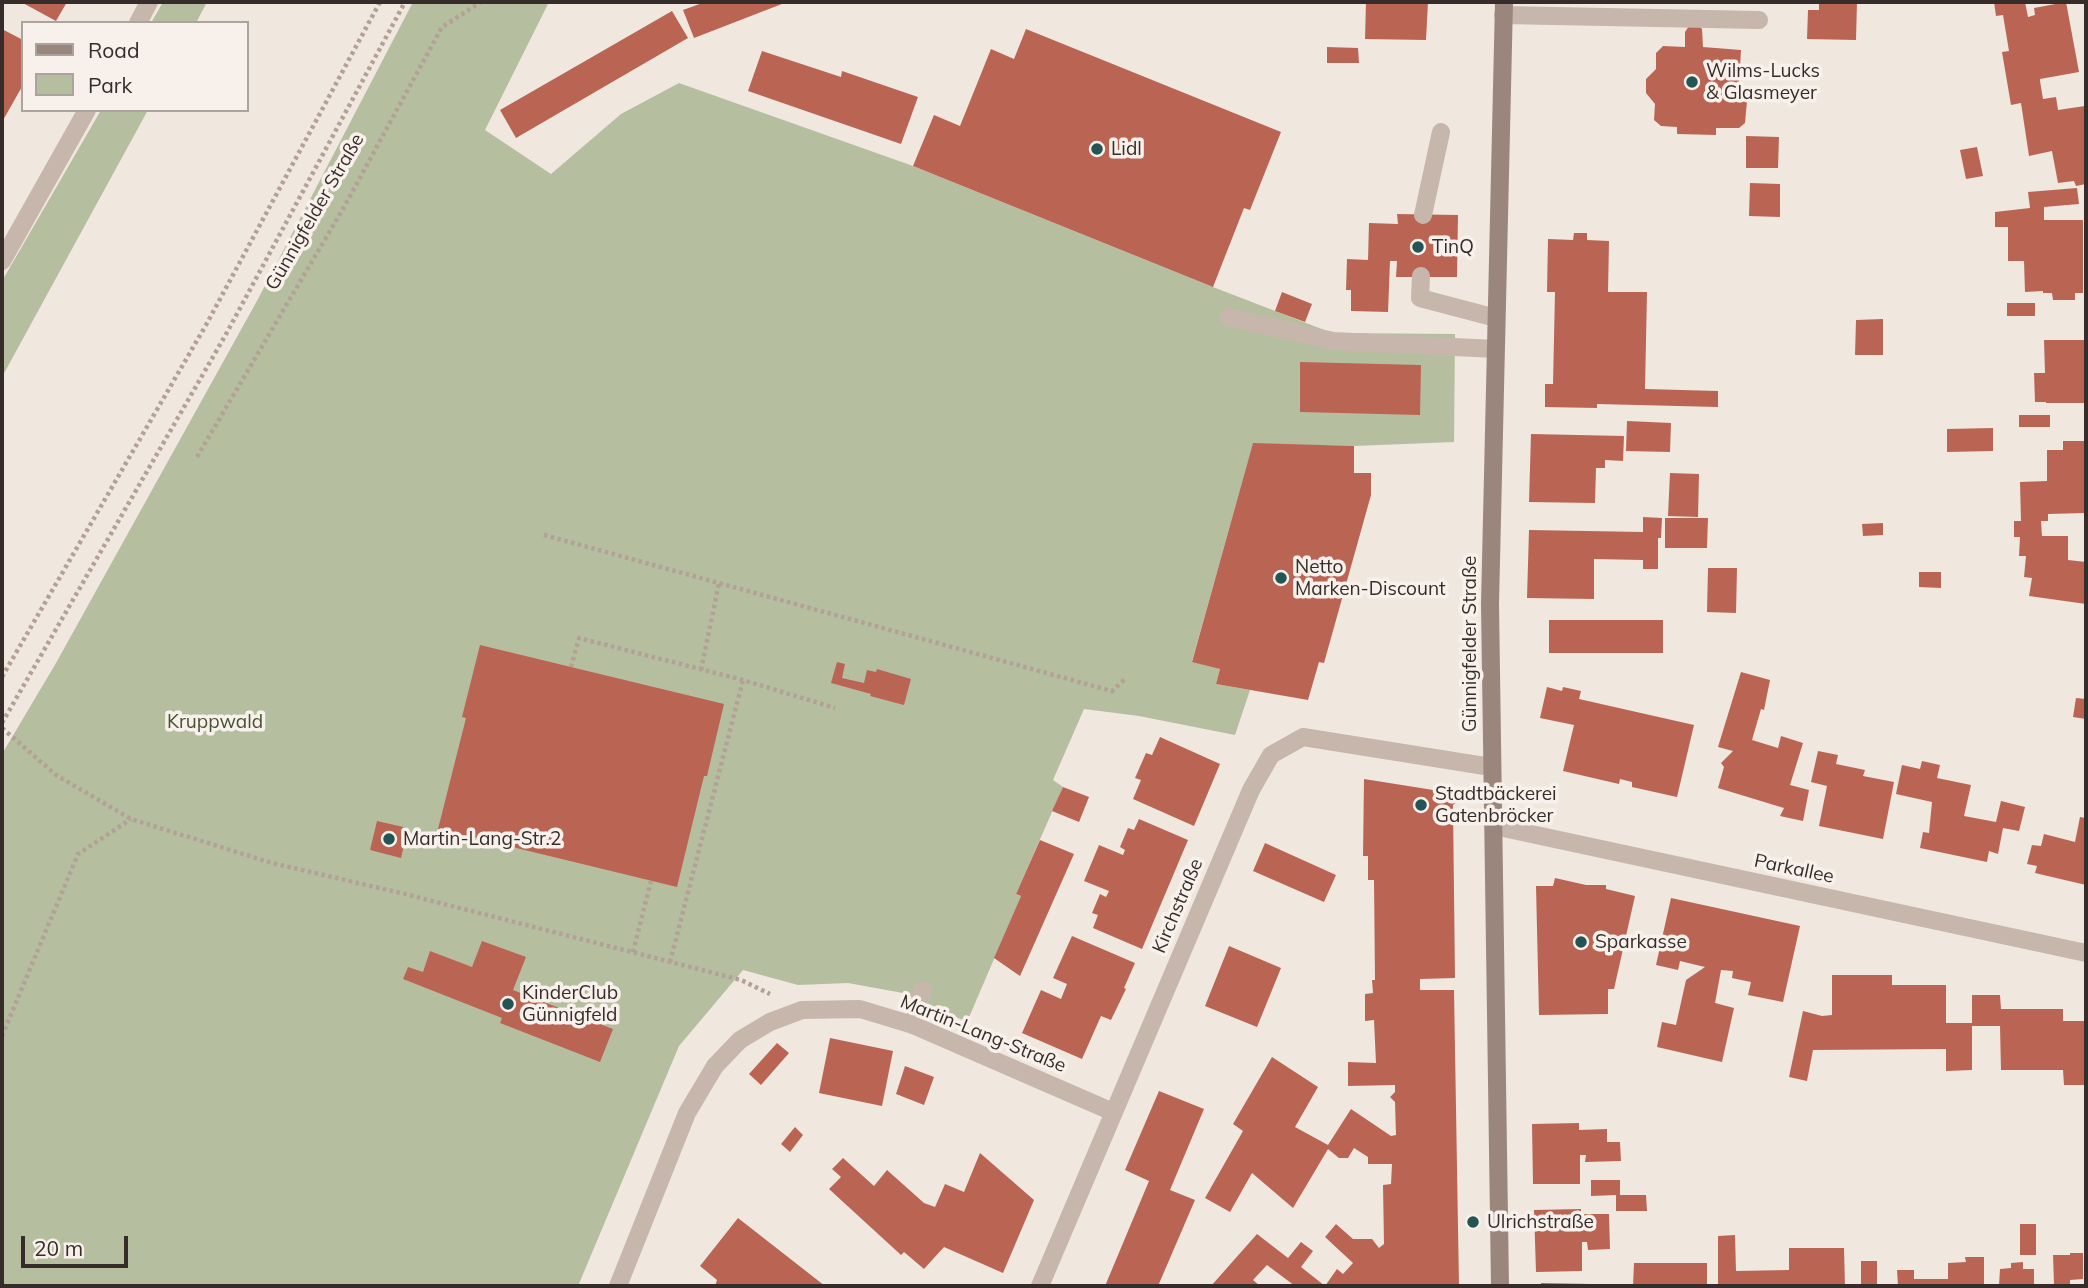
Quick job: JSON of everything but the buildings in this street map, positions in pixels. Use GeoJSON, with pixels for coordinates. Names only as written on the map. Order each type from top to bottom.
{"type":"FeatureCollection","features":[{"type":"Feature","properties":{"kind":"street"},"geometry":{"type":"LineString","coordinates":[[139,21],[149,2]]}},
{"type":"Feature","properties":{"kind":"street"},"geometry":{"type":"LineString","coordinates":[[1503,8],[1759,20]]}},
{"type":"Feature","properties":{"kind":"street","name":"Günnigfelder Straße"},"geometry":{"type":"LineString","coordinates":[[1500,1286],[1490,554],[1503,8]]}},
{"type":"Feature","properties":{"kind":"street"},"geometry":{"type":"LineString","coordinates":[[2,261],[86,112]]}},
{"type":"Feature","properties":{"kind":"street"},"geometry":{"type":"LineString","coordinates":[[1423,215],[1441,132]]}},
{"type":"Feature","properties":{"kind":"street"},"geometry":{"type":"LineString","coordinates":[[1421,276],[1420,299],[1496,317]]}},
{"type":"Feature","properties":{"kind":"street"},"geometry":{"type":"LineString","coordinates":[[1229,317],[1333,341],[1495,349]]}},
{"type":"Feature","properties":{"kind":"street","name":"Kirchstraße"},"geometry":{"type":"LineString","coordinates":[[1040,1286],[1251,790],[1271,755],[1303,737],[1491,767]]}},
{"type":"Feature","properties":{"kind":"street","name":"Parkallee"},"geometry":{"type":"LineString","coordinates":[[1494,826],[2086,953]]}},
{"type":"Feature","properties":{"kind":"street"},"geometry":{"type":"LineString","coordinates":[[913,1025],[923,990]]}},
{"type":"Feature","properties":{"kind":"street","name":"Martin-Lang-Straße"},"geometry":{"type":"LineString","coordinates":[[618,1286],[687,1113],[715,1066],[740,1040],[770,1022],[802,1010],[860,1009],[913,1025],[1113,1112]]}},
{"type":"Feature","properties":{"kind":"path"},"geometry":{"type":"LineString","coordinates":[[2,677],[206,325],[380,2]]}},
{"type":"Feature","properties":{"kind":"path"},"geometry":{"type":"LineString","coordinates":[[2,723],[225,336],[405,2]]}},
{"type":"Feature","properties":{"kind":"path","name":"Günnigfelder Straße"},"geometry":{"type":"LineString","coordinates":[[197,457],[344,207],[442,27],[481,2]]}},
{"type":"Feature","properties":{"kind":"path"},"geometry":{"type":"LineString","coordinates":[[544,535],[1112,691],[1125,679]]}},
{"type":"Feature","properties":{"kind":"path"},"geometry":{"type":"LineString","coordinates":[[701,670],[719,583]]}},
{"type":"Feature","properties":{"kind":"path"},"geometry":{"type":"LineString","coordinates":[[571,667],[579,638],[743,680],[835,708]]}},
{"type":"Feature","properties":{"kind":"path"},"geometry":{"type":"LineString","coordinates":[[670,962],[743,680]]}},
{"type":"Feature","properties":{"kind":"path"},"geometry":{"type":"LineString","coordinates":[[2,729],[56,775],[131,819],[272,863],[741,980],[802,1010]]}},
{"type":"Feature","properties":{"kind":"path"},"geometry":{"type":"LineString","coordinates":[[2,1036],[78,854],[131,819]]}},
{"type":"Feature","properties":{"kind":"path"},"geometry":{"type":"LineString","coordinates":[[633,951],[651,881]]}},
{"type":"Feature","properties":{"kind":"green space"},"geometry":{"type":"Polygon","coordinates":[[[163,2],[207,2],[197,21],[152,21],[163,2]]]}},
{"type":"Feature","properties":{"kind":"green space","name":"Kruppwald"},"geometry":{"type":"Polygon","coordinates":[[[413,2],[549,2],[485,130],[551,174],[621,114],[679,83],[913,166],[1332,333],[1455,334],[1454,442],[1354,446],[1253,444],[1192,661],[1220,669],[1216,684],[1250,690],[1235,735],[1139,716],[1084,709],[1053,780],[1063,787],[1016,894],[1021,896],[967,1022],[903,993],[848,983],[798,985],[743,970],[679,1046],[578,1286],[2,1286],[2,754],[56,663],[258,299],[413,2]]]}},
{"type":"Feature","properties":{"kind":"green space"},"geometry":{"type":"Polygon","coordinates":[[[100,112],[147,112],[2,377],[2,281],[100,112]]]}},
{"type":"Feature","properties":{"kind":"place","name":"Wilms-Lucks & Glasmeyer"},"geometry":{"type":"Point","coordinates":[1692,82]}},
{"type":"Feature","properties":{"kind":"place","name":"Lidl"},"geometry":{"type":"Point","coordinates":[1097,149]}},
{"type":"Feature","properties":{"kind":"place","name":"TinQ"},"geometry":{"type":"Point","coordinates":[1418,247]}},
{"type":"Feature","properties":{"kind":"place","name":"Netto Marken-Discount"},"geometry":{"type":"Point","coordinates":[1281,578]}},
{"type":"Feature","properties":{"kind":"place","name":"Stadtbäckerei Gatenbröcker"},"geometry":{"type":"Point","coordinates":[1421,805]}},
{"type":"Feature","properties":{"kind":"place","name":"Martin-Lang-Str.2"},"geometry":{"type":"Point","coordinates":[389,839]}},
{"type":"Feature","properties":{"kind":"place","name":"Sparkasse"},"geometry":{"type":"Point","coordinates":[1581,942]}},
{"type":"Feature","properties":{"kind":"place","name":"KinderClub Günnigfeld"},"geometry":{"type":"Point","coordinates":[508,1004]}},
{"type":"Feature","properties":{"kind":"place","name":"Ulrichstraße"},"geometry":{"type":"Point","coordinates":[1473,1222]}}]}
